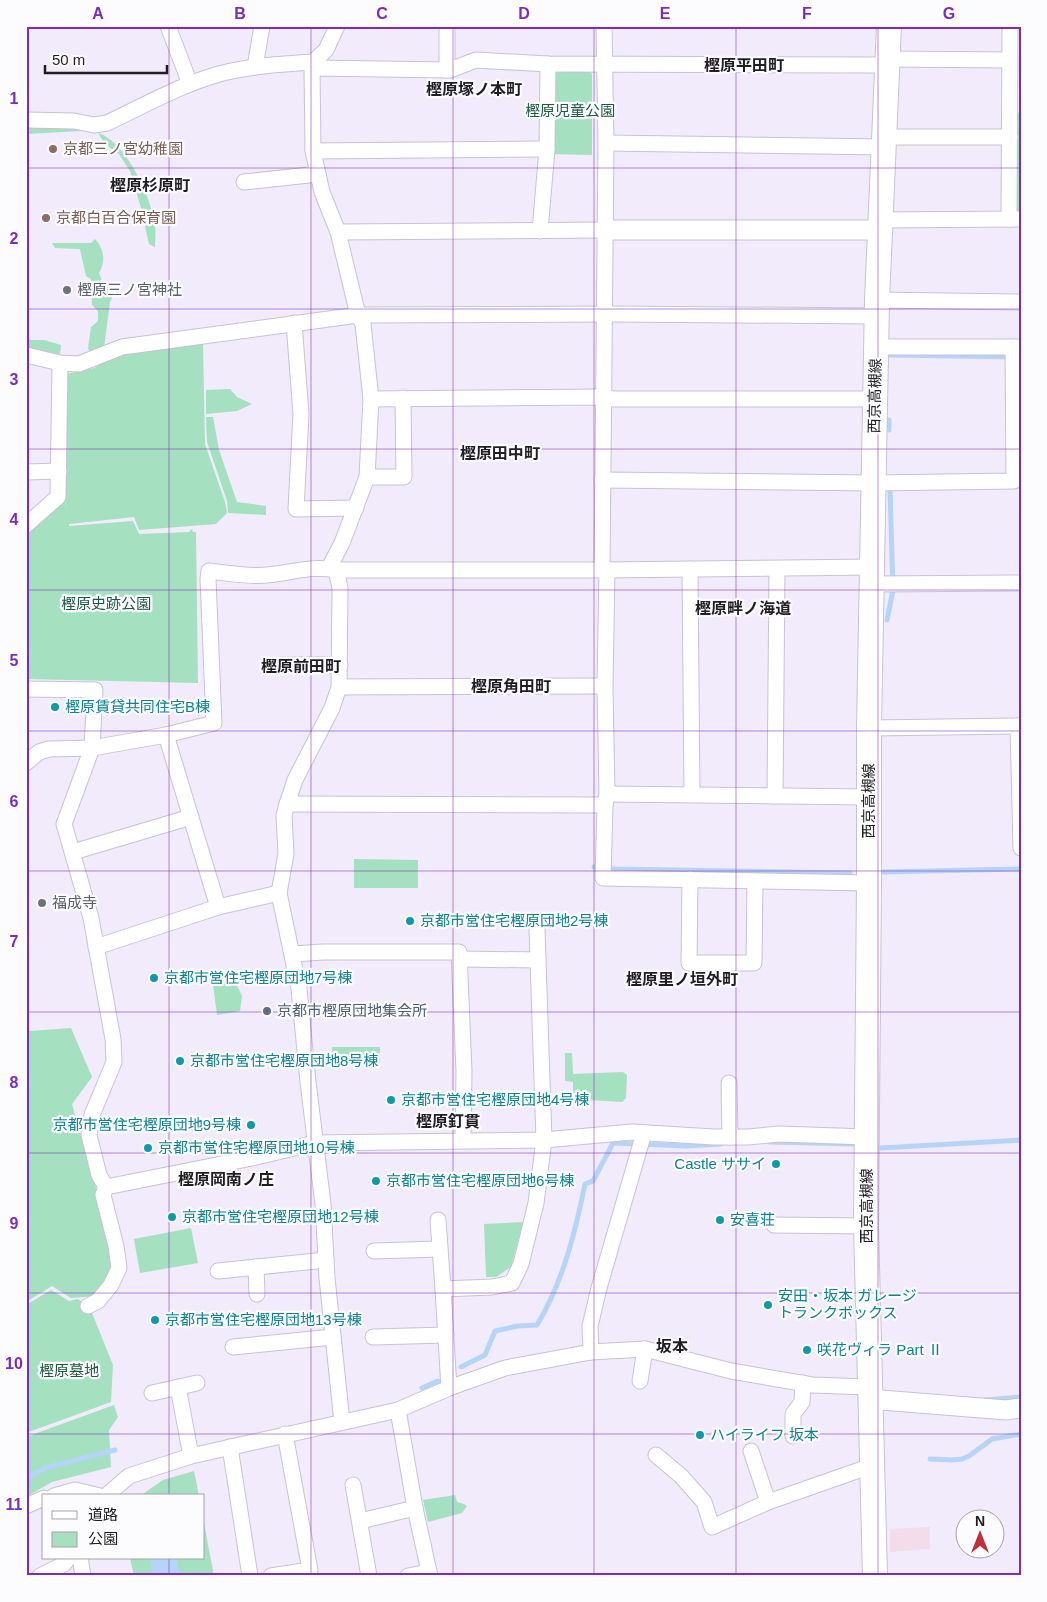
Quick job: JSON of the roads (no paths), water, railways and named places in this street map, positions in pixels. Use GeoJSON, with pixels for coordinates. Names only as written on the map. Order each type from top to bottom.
{"type":"FeatureCollection","features":[{"type":"Feature","properties":{"kind":"main road","name":"西京高槻線"},"geometry":{"type":"LineString","coordinates":[[875,1576],[866,1226],[869,728],[883,580],[874,483],[877,308],[889,26]]}},
{"type":"Feature","properties":{"kind":"street"},"geometry":{"type":"LineString","coordinates":[[168,26],[190,84]]}},
{"type":"Feature","properties":{"kind":"street"},"geometry":{"type":"LineString","coordinates":[[255,67],[262,26]]}},
{"type":"Feature","properties":{"kind":"street"},"geometry":{"type":"LineString","coordinates":[[337,26],[326,50],[313,65],[313,151],[322,192],[338,232],[358,315],[363,324],[371,399],[366,477],[333,569],[340,588],[339,688],[332,708],[295,780],[287,804],[284,815],[286,854],[279,893],[299,989],[323,1204],[326,1260],[342,1422]]}},
{"type":"Feature","properties":{"kind":"street"},"geometry":{"type":"LineString","coordinates":[[446,26],[447,70]]}},
{"type":"Feature","properties":{"kind":"street"},"geometry":{"type":"LineString","coordinates":[[604,26],[606,143],[602,480],[606,800],[603,878],[869,883]]}},
{"type":"Feature","properties":{"kind":"street"},"geometry":{"type":"LineString","coordinates":[[338,232],[540,231],[880,225],[1015,219],[1010,137],[1015,102],[1009,60],[1010,26]]}},
{"type":"Feature","properties":{"kind":"street"},"geometry":{"type":"LineString","coordinates":[[26,120],[107,123],[190,84],[219,74],[267,64],[447,70],[476,60],[548,64],[1009,60]]}},
{"type":"Feature","properties":{"kind":"street"},"geometry":{"type":"LineString","coordinates":[[540,231],[548,149],[548,64]]}},
{"type":"Feature","properties":{"kind":"street"},"geometry":{"type":"LineString","coordinates":[[606,143],[884,142],[1010,137]]}},
{"type":"Feature","properties":{"kind":"street"},"geometry":{"type":"LineString","coordinates":[[313,151],[548,149]]}},
{"type":"Feature","properties":{"kind":"street"},"geometry":{"type":"LineString","coordinates":[[244,182],[318,174]]}},
{"type":"Feature","properties":{"kind":"street"},"geometry":{"type":"LineString","coordinates":[[26,355],[60,363],[79,364],[122,347],[358,315],[604,314],[877,308],[1021,302]]}},
{"type":"Feature","properties":{"kind":"street"},"geometry":{"type":"LineString","coordinates":[[294,323],[301,414],[296,509],[356,508]]}},
{"type":"Feature","properties":{"kind":"street"},"geometry":{"type":"LineString","coordinates":[[602,480],[874,483],[1014,481],[1016,352],[876,347]]}},
{"type":"Feature","properties":{"kind":"street"},"geometry":{"type":"LineString","coordinates":[[26,525],[58,497],[60,363]]}},
{"type":"Feature","properties":{"kind":"street"},"geometry":{"type":"LineString","coordinates":[[366,477],[404,477],[403,398]]}},
{"type":"Feature","properties":{"kind":"street"},"geometry":{"type":"LineString","coordinates":[[371,399],[875,399]]}},
{"type":"Feature","properties":{"kind":"street"},"geometry":{"type":"LineString","coordinates":[[26,472],[59,471]]}},
{"type":"Feature","properties":{"kind":"street"},"geometry":{"type":"LineString","coordinates":[[26,762],[39,752],[49,749],[92,748],[166,736],[214,723],[209,571],[243,575],[267,575],[322,567],[333,569],[777,569],[883,580],[1021,582]]}},
{"type":"Feature","properties":{"kind":"street"},"geometry":{"type":"LineString","coordinates":[[690,569],[692,794]]}},
{"type":"Feature","properties":{"kind":"street"},"geometry":{"type":"LineString","coordinates":[[775,796],[777,569]]}},
{"type":"Feature","properties":{"kind":"street"},"geometry":{"type":"LineString","coordinates":[[280,665],[340,665]]}},
{"type":"Feature","properties":{"kind":"street"},"geometry":{"type":"LineString","coordinates":[[339,688],[605,686]]}},
{"type":"Feature","properties":{"kind":"street"},"geometry":{"type":"LineString","coordinates":[[26,689],[95,690],[92,748],[64,824],[91,918],[113,1039],[114,1062],[92,1115],[89,1135],[99,1175],[106,1187]]}},
{"type":"Feature","properties":{"kind":"street"},"geometry":{"type":"LineString","coordinates":[[869,728],[1020,726],[1021,848]]}},
{"type":"Feature","properties":{"kind":"street"},"geometry":{"type":"LineString","coordinates":[[166,736],[218,907]]}},
{"type":"Feature","properties":{"kind":"street"},"geometry":{"type":"LineString","coordinates":[[287,804],[606,800],[692,794],[869,797]]}},
{"type":"Feature","properties":{"kind":"street"},"geometry":{"type":"LineString","coordinates":[[73,852],[191,817]]}},
{"type":"Feature","properties":{"kind":"street"},"geometry":{"type":"LineString","coordinates":[[690,879],[689,964],[754,963],[755,881]]}},
{"type":"Feature","properties":{"kind":"street"},"geometry":{"type":"LineString","coordinates":[[96,947],[218,907],[279,893]]}},
{"type":"Feature","properties":{"kind":"street"},"geometry":{"type":"LineString","coordinates":[[443,1289],[492,1288],[512,1283],[522,1264],[536,1203],[544,1140],[537,929]]}},
{"type":"Feature","properties":{"kind":"street"},"geometry":{"type":"LineString","coordinates":[[293,954],[323,952],[459,952],[464,1071],[463,1140]]}},
{"type":"Feature","properties":{"kind":"street"},"geometry":{"type":"LineString","coordinates":[[460,959],[538,960]]}},
{"type":"Feature","properties":{"kind":"street"},"geometry":{"type":"LineString","coordinates":[[729,1084],[730,1138]]}},
{"type":"Feature","properties":{"kind":"street"},"geometry":{"type":"LineString","coordinates":[[106,1187],[252,1158],[315,1143],[544,1140],[632,1132],[730,1138],[779,1134],[867,1138]]}},
{"type":"Feature","properties":{"kind":"street"},"geometry":{"type":"LineString","coordinates":[[591,1352],[590,1326],[599,1288],[644,1133]]}},
{"type":"Feature","properties":{"kind":"street"},"geometry":{"type":"LineString","coordinates":[[88,1306],[98,1301],[111,1285],[119,1268],[116,1246],[103,1195],[106,1187]]}},
{"type":"Feature","properties":{"kind":"street"},"geometry":{"type":"LineString","coordinates":[[438,1220],[449,1388]]}},
{"type":"Feature","properties":{"kind":"street"},"geometry":{"type":"LineString","coordinates":[[774,1225],[866,1226]]}},
{"type":"Feature","properties":{"kind":"street"},"geometry":{"type":"LineString","coordinates":[[374,1251],[440,1249]]}},
{"type":"Feature","properties":{"kind":"street"},"geometry":{"type":"LineString","coordinates":[[218,1271],[326,1260]]}},
{"type":"Feature","properties":{"kind":"street"},"geometry":{"type":"LineString","coordinates":[[256,1267],[257,1294]]}},
{"type":"Feature","properties":{"kind":"street"},"geometry":{"type":"LineString","coordinates":[[373,1337],[446,1335]]}},
{"type":"Feature","properties":{"kind":"street"},"geometry":{"type":"LineString","coordinates":[[233,1347],[333,1337]]}},
{"type":"Feature","properties":{"kind":"street"},"geometry":{"type":"LineString","coordinates":[[640,1381],[645,1349]]}},
{"type":"Feature","properties":{"kind":"street"},"geometry":{"type":"LineString","coordinates":[[108,1494],[129,1476],[191,1456],[398,1410],[449,1388],[505,1368],[591,1352],[645,1349],[731,1371],[803,1383],[1006,1410],[1021,1408]]}},
{"type":"Feature","properties":{"kind":"street"},"geometry":{"type":"LineString","coordinates":[[152,1393],[197,1383]]}},
{"type":"Feature","properties":{"kind":"street"},"geometry":{"type":"LineString","coordinates":[[793,1436],[793,1414],[802,1402],[803,1383]]}},
{"type":"Feature","properties":{"kind":"street"},"geometry":{"type":"LineString","coordinates":[[178,1387],[191,1456]]}},
{"type":"Feature","properties":{"kind":"street"},"geometry":{"type":"LineString","coordinates":[[398,1410],[429,1574],[408,1576]]}},
{"type":"Feature","properties":{"kind":"street"},"geometry":{"type":"LineString","coordinates":[[271,1576],[310,1570],[285,1434]]}},
{"type":"Feature","properties":{"kind":"street"},"geometry":{"type":"LineString","coordinates":[[230,1447],[250,1576]]}},
{"type":"Feature","properties":{"kind":"street"},"geometry":{"type":"LineString","coordinates":[[751,1451],[768,1502]]}},
{"type":"Feature","properties":{"kind":"street"},"geometry":{"type":"LineString","coordinates":[[656,1455],[681,1476],[704,1502],[712,1527],[768,1502],[871,1466]]}},
{"type":"Feature","properties":{"kind":"street"},"geometry":{"type":"LineString","coordinates":[[353,1485],[370,1576]]}},
{"type":"Feature","properties":{"kind":"street"},"geometry":{"type":"LineString","coordinates":[[61,1494],[75,1490],[92,1494]]}},
{"type":"Feature","properties":{"kind":"street"},"geometry":{"type":"LineString","coordinates":[[26,1506],[42,1499]]}},
{"type":"Feature","properties":{"kind":"street"},"geometry":{"type":"LineString","coordinates":[[360,1521],[415,1508]]}},
{"type":"Feature","properties":{"kind":"street"},"geometry":{"type":"LineString","coordinates":[[40,1576],[64,1564],[67,1560]]}},
{"type":"Feature","properties":{"kind":"street"},"geometry":{"type":"LineString","coordinates":[[80,1560],[83,1576]]}},
{"type":"Feature","properties":{"kind":"water"},"geometry":{"type":"Polygon","coordinates":[[[150,1560],[177,1560],[180,1576],[153,1576],[150,1560]]]}},
{"type":"Feature","properties":{"kind":"waterway"},"geometry":{"type":"LineString","coordinates":[[890,355],[1021,357]]}},
{"type":"Feature","properties":{"kind":"waterway"},"geometry":{"type":"LineString","coordinates":[[889,420],[889,430]]}},
{"type":"Feature","properties":{"kind":"waterway"},"geometry":{"type":"LineString","coordinates":[[887,620],[893,590],[890,490]]}},
{"type":"Feature","properties":{"kind":"waterway"},"geometry":{"type":"LineString","coordinates":[[594,867],[615,869],[850,873]]}},
{"type":"Feature","properties":{"kind":"waterway"},"geometry":{"type":"LineString","coordinates":[[883,872],[1021,869]]}},
{"type":"Feature","properties":{"kind":"waterway"},"geometry":{"type":"LineString","coordinates":[[880,1148],[1021,1140]]}},
{"type":"Feature","properties":{"kind":"waterway"},"geometry":{"type":"LineString","coordinates":[[770,1142],[854,1144]]}},
{"type":"Feature","properties":{"kind":"waterway"},"geometry":{"type":"LineString","coordinates":[[461,1367],[485,1355],[495,1331],[518,1326],[537,1325],[554,1292],[567,1257],[585,1184],[593,1181],[613,1143],[687,1146],[721,1144]]}},
{"type":"Feature","properties":{"kind":"waterway"},"geometry":{"type":"LineString","coordinates":[[422,1388],[438,1381]]}},
{"type":"Feature","properties":{"kind":"waterway"},"geometry":{"type":"LineString","coordinates":[[985,1400],[1021,1397]]}},
{"type":"Feature","properties":{"kind":"waterway"},"geometry":{"type":"LineString","coordinates":[[930,1459],[962,1459],[992,1439],[1021,1434]]}},
{"type":"Feature","properties":{"kind":"waterway"},"geometry":{"type":"LineString","coordinates":[[26,1479],[45,1468],[115,1450]]}},
{"type":"Feature","properties":{"kind":"place","name":"京都三ノ宮幼稚園"},"geometry":{"type":"Point","coordinates":[53,149]}},
{"type":"Feature","properties":{"kind":"place","name":"京都白百合保育園"},"geometry":{"type":"Point","coordinates":[46,218]}},
{"type":"Feature","properties":{"kind":"place","name":"樫原三ノ宮神社"},"geometry":{"type":"Point","coordinates":[67,290]}},
{"type":"Feature","properties":{"kind":"place","name":"樫原賃貸共同住宅B棟"},"geometry":{"type":"Point","coordinates":[55,707]}},
{"type":"Feature","properties":{"kind":"place","name":"福成寺"},"geometry":{"type":"Point","coordinates":[42,903]}},
{"type":"Feature","properties":{"kind":"place","name":"京都市営住宅樫原団地2号棟"},"geometry":{"type":"Point","coordinates":[410,921]}},
{"type":"Feature","properties":{"kind":"place","name":"京都市営住宅樫原団地7号棟"},"geometry":{"type":"Point","coordinates":[154,978]}},
{"type":"Feature","properties":{"kind":"place","name":"京都市樫原団地集会所"},"geometry":{"type":"Point","coordinates":[267,1011]}},
{"type":"Feature","properties":{"kind":"place","name":"京都市営住宅樫原団地8号棟"},"geometry":{"type":"Point","coordinates":[180,1061]}},
{"type":"Feature","properties":{"kind":"place","name":"京都市営住宅樫原団地4号棟"},"geometry":{"type":"Point","coordinates":[391,1100]}},
{"type":"Feature","properties":{"kind":"place","name":"京都市営住宅樫原団地9号棟"},"geometry":{"type":"Point","coordinates":[251,1125]}},
{"type":"Feature","properties":{"kind":"place","name":"京都市営住宅樫原団地10号棟"},"geometry":{"type":"Point","coordinates":[148,1148]}},
{"type":"Feature","properties":{"kind":"place","name":"Castle ササイ"},"geometry":{"type":"Point","coordinates":[776,1164]}},
{"type":"Feature","properties":{"kind":"place","name":"京都市営住宅樫原団地6号棟"},"geometry":{"type":"Point","coordinates":[376,1181]}},
{"type":"Feature","properties":{"kind":"place","name":"京都市営住宅樫原団地12号棟"},"geometry":{"type":"Point","coordinates":[172,1217]}},
{"type":"Feature","properties":{"kind":"place","name":"安喜荘"},"geometry":{"type":"Point","coordinates":[720,1220]}},
{"type":"Feature","properties":{"kind":"place","name":"安田・坂本 ガレージ トランクボックス"},"geometry":{"type":"Point","coordinates":[768,1305]}},
{"type":"Feature","properties":{"kind":"place","name":"京都市営住宅樫原団地13号棟"},"geometry":{"type":"Point","coordinates":[155,1320]}},
{"type":"Feature","properties":{"kind":"place","name":"咲花ヴィラ Part Ⅱ"},"geometry":{"type":"Point","coordinates":[807,1350]}},
{"type":"Feature","properties":{"kind":"place","name":"ハイライフ 坂本"},"geometry":{"type":"Point","coordinates":[700,1435]}},
{"type":"Feature","properties":{"kind":"district","name":"樫原平田町"},"geometry":{"type":"Point","coordinates":[744,65]}},
{"type":"Feature","properties":{"kind":"district","name":"樫原塚ノ本町"},"geometry":{"type":"Point","coordinates":[474,89]}},
{"type":"Feature","properties":{"kind":"district","name":"樫原杉原町"},"geometry":{"type":"Point","coordinates":[150,185]}},
{"type":"Feature","properties":{"kind":"district","name":"樫原田中町"},"geometry":{"type":"Point","coordinates":[500,453]}},
{"type":"Feature","properties":{"kind":"district","name":"樫原畔ノ海道"},"geometry":{"type":"Point","coordinates":[743,608]}},
{"type":"Feature","properties":{"kind":"district","name":"樫原前田町"},"geometry":{"type":"Point","coordinates":[301,666]}},
{"type":"Feature","properties":{"kind":"district","name":"樫原角田町"},"geometry":{"type":"Point","coordinates":[511,686]}},
{"type":"Feature","properties":{"kind":"district","name":"樫原里ノ垣外町"},"geometry":{"type":"Point","coordinates":[682,979]}},
{"type":"Feature","properties":{"kind":"district","name":"樫原釘貫"},"geometry":{"type":"Point","coordinates":[448,1121]}},
{"type":"Feature","properties":{"kind":"district","name":"樫原岡南ノ庄"},"geometry":{"type":"Point","coordinates":[226,1179]}},
{"type":"Feature","properties":{"kind":"district","name":"坂本"},"geometry":{"type":"Point","coordinates":[672,1346]}},
{"type":"Feature","properties":{"kind":"park label","name":"樫原児童公園"},"geometry":{"type":"Point","coordinates":[570,111]}},
{"type":"Feature","properties":{"kind":"park label","name":"樫原史跡公園"},"geometry":{"type":"Point","coordinates":[106,604]}},
{"type":"Feature","properties":{"kind":"park label","name":"樫原墓地"},"geometry":{"type":"Point","coordinates":[69,1371]}}]}
